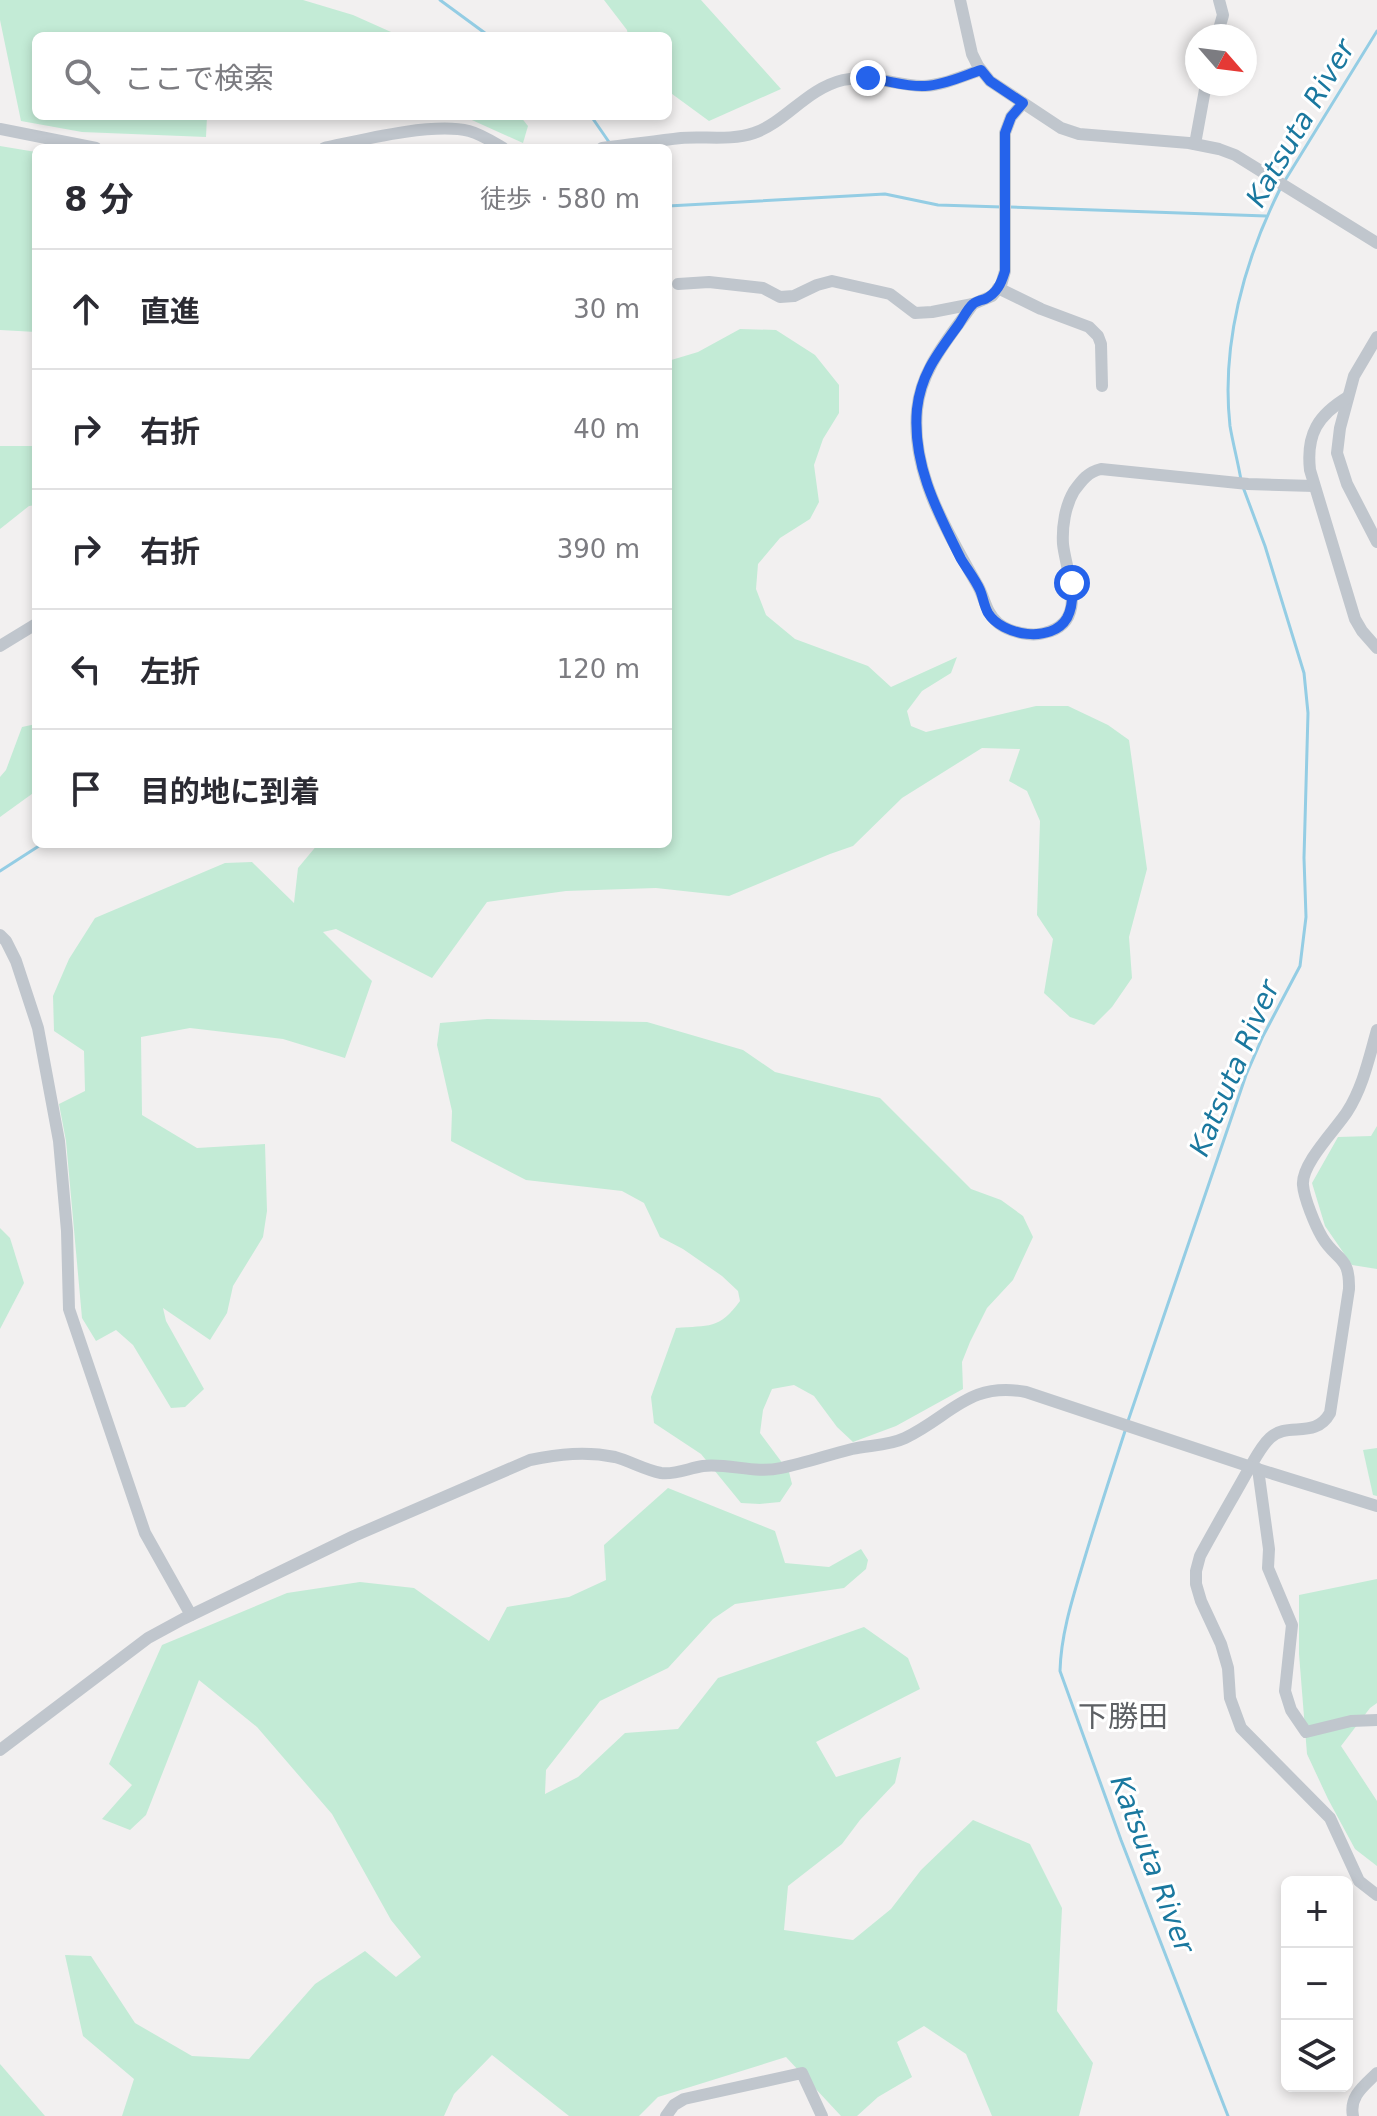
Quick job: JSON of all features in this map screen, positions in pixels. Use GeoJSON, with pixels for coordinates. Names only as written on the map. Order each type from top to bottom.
{"type":"FeatureCollection","features":[{"type":"Feature","properties":{"kind":"street"},"geometry":{"type":"LineString","coordinates":[[960,0],[972,54],[981,70],[990,81],[1061,128],[1079,134],[1195,144],[1219,149],[1235,155],[1377,243]]}},
{"type":"Feature","properties":{"kind":"street"},"geometry":{"type":"LineString","coordinates":[[1219,0],[1223,15],[1220,24]]}},
{"type":"Feature","properties":{"kind":"street"},"geometry":{"type":"LineString","coordinates":[[634,144],[683,138],[732,138],[756,132],[825,86],[845,80],[868,78],[926,86],[981,70]]}},
{"type":"Feature","properties":{"kind":"street"},"geometry":{"type":"LineString","coordinates":[[1195,144],[1204,96]]}},
{"type":"Feature","properties":{"kind":"street"},"geometry":{"type":"LineString","coordinates":[[678,284],[709,282],[763,288],[780,297],[794,296],[832,281],[890,294],[915,313],[973,304],[992,296],[1005,271],[1005,133],[1011,117],[1023,103]]}},
{"type":"Feature","properties":{"kind":"street"},"geometry":{"type":"LineString","coordinates":[[343,144],[454,128],[472,131],[496,144]]}},
{"type":"Feature","properties":{"kind":"street"},"geometry":{"type":"LineString","coordinates":[[0,129],[76,144]]}},
{"type":"Feature","properties":{"kind":"street"},"geometry":{"type":"LineString","coordinates":[[998,288],[1089,327],[1101,344],[1102,386]]}},
{"type":"Feature","properties":{"kind":"street"},"geometry":{"type":"LineString","coordinates":[[973,304],[930,365],[922,382],[916,433],[925,482],[962,561],[980,590],[988,613],[1000,625],[1015,632],[1043,634],[1058,628],[1067,619],[1073,600],[1072,583],[1065,563],[1065,513],[1071,496],[1090,471],[1101,469],[1248,484],[1314,486]]}},
{"type":"Feature","properties":{"kind":"street"},"geometry":{"type":"LineString","coordinates":[[1377,337],[1354,376],[1340,428],[1337,453],[1347,484],[1377,542]]}},
{"type":"Feature","properties":{"kind":"street"},"geometry":{"type":"LineString","coordinates":[[1348,397],[1331,407],[1319,421],[1308,453],[1314,486],[1355,619],[1377,648]]}},
{"type":"Feature","properties":{"kind":"street"},"geometry":{"type":"LineString","coordinates":[[0,646],[32,626]]}},
{"type":"Feature","properties":{"kind":"street"},"geometry":{"type":"LineString","coordinates":[[2,942],[16,961],[38,1028],[59,1141],[67,1231],[69,1309],[145,1533],[191,1615]]}},
{"type":"Feature","properties":{"kind":"street"},"geometry":{"type":"LineString","coordinates":[[1377,1030],[1356,1097],[1302,1179],[1306,1198],[1322,1237],[1348,1269],[1349,1289],[1330,1413],[1326,1420],[1312,1428],[1278,1432],[1270,1437],[1200,1556],[1196,1571],[1201,1601],[1221,1644],[1228,1668],[1230,1698],[1241,1728],[1330,1818],[1359,1881],[1377,1895]]}},
{"type":"Feature","properties":{"kind":"street"},"geometry":{"type":"LineString","coordinates":[[0,1750],[148,1638],[191,1615],[354,1536],[530,1460],[555,1454],[580,1453],[616,1458],[669,1474],[704,1466],[770,1470],[905,1438],[967,1399],[997,1389],[1026,1392],[1377,1506]]}},
{"type":"Feature","properties":{"kind":"street"},"geometry":{"type":"LineString","coordinates":[[1254,1468],[1269,1549],[1268,1568],[1292,1625],[1285,1691],[1291,1710],[1306,1732],[1351,1721],[1377,1720]]}},
{"type":"Feature","properties":{"kind":"street"},"geometry":{"type":"LineString","coordinates":[[666,2116],[674,2105],[684,2099],[802,2073],[822,2116]]}},
{"type":"Feature","properties":{"kind":"street"},"geometry":{"type":"LineString","coordinates":[[1353,2116],[1354,2096],[1377,2073]]}},
{"type":"Feature","properties":{"kind":"green space"},"geometry":{"type":"Polygon","coordinates":[[[0,0],[303,0],[353,15],[391,32],[32,32],[32,120],[207,120],[206,137],[82,132],[21,121],[0,20],[0,0]]]}},
{"type":"Feature","properties":{"kind":"green space"},"geometry":{"type":"Polygon","coordinates":[[[604,0],[701,0],[781,89],[709,121],[672,94],[672,32],[627,30],[604,0]]]}},
{"type":"Feature","properties":{"kind":"green space"},"geometry":{"type":"Polygon","coordinates":[[[472,120],[523,120],[528,126],[523,143],[472,120]]]}},
{"type":"Feature","properties":{"kind":"green space"},"geometry":{"type":"Polygon","coordinates":[[[0,146],[32,151],[32,332],[0,330],[0,146]]]}},
{"type":"Feature","properties":{"kind":"green space"},"geometry":{"type":"Polygon","coordinates":[[[740,329],[776,330],[815,355],[839,385],[839,413],[823,439],[814,465],[819,502],[810,519],[780,538],[758,564],[756,589],[766,615],[795,639],[868,666],[891,687],[957,657],[951,673],[922,691],[907,711],[911,726],[926,732],[1036,706],[1068,706],[1108,725],[1129,740],[1147,869],[1129,937],[1132,978],[1112,1007],[1094,1025],[1070,1017],[1044,993],[1053,939],[1037,915],[1040,821],[1027,791],[1009,781],[1020,749],[982,748],[902,798],[853,846],[729,896],[656,888],[566,891],[487,902],[432,978],[336,929],[323,932],[372,981],[345,1058],[283,1039],[190,1028],[141,1037],[142,1115],[197,1148],[265,1144],[267,1211],[263,1237],[233,1286],[227,1313],[210,1340],[163,1308],[166,1321],[204,1389],[185,1407],[171,1408],[133,1345],[116,1330],[96,1341],[82,1318],[66,1141],[59,1104],[85,1091],[84,1051],[54,1031],[53,996],[69,959],[95,918],[225,863],[252,862],[294,903],[298,868],[315,848],[672,848],[672,360],[698,352],[740,329]]]}},
{"type":"Feature","properties":{"kind":"green space"},"geometry":{"type":"Polygon","coordinates":[[[0,446],[32,446],[32,506],[0,529],[0,446]]]}},
{"type":"Feature","properties":{"kind":"green space"},"geometry":{"type":"Polygon","coordinates":[[[32,725],[32,794],[0,817],[0,777],[6,770],[22,727],[32,725]]]}},
{"type":"Feature","properties":{"kind":"green space"},"geometry":{"type":"Polygon","coordinates":[[[487,1019],[647,1022],[743,1050],[775,1072],[880,1098],[971,1189],[1001,1200],[1023,1216],[1033,1237],[1013,1280],[987,1308],[970,1342],[962,1362],[963,1389],[896,1426],[853,1442],[837,1427],[814,1396],[794,1385],[772,1389],[763,1410],[760,1433],[789,1472],[792,1484],[780,1502],[741,1503],[701,1454],[654,1423],[651,1397],[676,1328],[705,1326],[726,1317],[740,1301],[738,1291],[683,1249],[660,1237],[644,1203],[622,1191],[526,1180],[451,1141],[452,1111],[437,1045],[440,1023],[487,1019]]]}},
{"type":"Feature","properties":{"kind":"green space"},"geometry":{"type":"Polygon","coordinates":[[[1377,1126],[1377,1269],[1352,1265],[1325,1226],[1312,1183],[1338,1137],[1371,1136],[1377,1126]]]}},
{"type":"Feature","properties":{"kind":"green space"},"geometry":{"type":"Polygon","coordinates":[[[0,1228],[10,1238],[24,1283],[0,1329],[0,1228]]]}},
{"type":"Feature","properties":{"kind":"green space"},"geometry":{"type":"Polygon","coordinates":[[[1377,1448],[1377,1496],[1373,1495],[1363,1450],[1377,1448]]]}},
{"type":"Feature","properties":{"kind":"green space"},"geometry":{"type":"Polygon","coordinates":[[[668,1488],[775,1531],[785,1563],[829,1567],[861,1549],[868,1560],[866,1569],[844,1588],[735,1604],[713,1619],[668,1668],[600,1701],[546,1770],[545,1794],[578,1777],[625,1733],[678,1729],[718,1678],[864,1627],[908,1658],[920,1689],[816,1742],[836,1777],[901,1757],[895,1783],[842,1844],[788,1886],[784,1930],[853,1940],[891,1909],[921,1870],[973,1820],[1030,1844],[1062,1908],[1057,2011],[1093,2063],[1079,2116],[992,2116],[966,2054],[924,2026],[897,2042],[912,2077],[878,2097],[857,2116],[841,2116],[786,2057],[658,2097],[639,2116],[569,2116],[492,2055],[454,2094],[444,2116],[122,2116],[134,2079],[83,2036],[65,1955],[91,1956],[135,2023],[192,2056],[249,2059],[315,1984],[365,1951],[396,1977],[421,1957],[391,1920],[332,1814],[257,1727],[199,1680],[146,1815],[130,1830],[102,1819],[132,1785],[109,1764],[162,1645],[287,1593],[360,1582],[414,1588],[489,1641],[507,1607],[569,1597],[606,1580],[604,1545],[668,1488]]]}},
{"type":"Feature","properties":{"kind":"green space"},"geometry":{"type":"Polygon","coordinates":[[[1377,1579],[1377,1703],[1341,1746],[1377,1801],[1377,1866],[1355,1849],[1307,1754],[1299,1654],[1299,1595],[1377,1579]]]}},
{"type":"Feature","properties":{"kind":"green space"},"geometry":{"type":"Polygon","coordinates":[[[0,2064],[45,2116],[0,2116],[0,2064]]]}},
{"type":"Feature","properties":{"kind":"waterway"},"geometry":{"type":"LineString","coordinates":[[440,0],[484,32]]}},
{"type":"Feature","properties":{"kind":"waterway","name":"Katsuta River"},"geometry":{"type":"LineString","coordinates":[[1284,182],[1377,31]]}},
{"type":"Feature","properties":{"kind":"waterway"},"geometry":{"type":"LineString","coordinates":[[594,120],[609,142]]}},
{"type":"Feature","properties":{"kind":"waterway","name":"Katsuta River"},"geometry":{"type":"LineString","coordinates":[[1241,480],[1230,426],[1228,396],[1232,334],[1246,274],[1280,189]]}},
{"type":"Feature","properties":{"kind":"waterway"},"geometry":{"type":"LineString","coordinates":[[672,206],[885,194],[938,205],[1002,207]]}},
{"type":"Feature","properties":{"kind":"waterway"},"geometry":{"type":"LineString","coordinates":[[1010,207],[1266,216]]}},
{"type":"Feature","properties":{"kind":"waterway","name":"Katsuta River"},"geometry":{"type":"LineString","coordinates":[[1128,1421],[1246,1075],[1300,966],[1306,917],[1304,858],[1308,713],[1304,673],[1265,546],[1243,487]]}},
{"type":"Feature","properties":{"kind":"waterway"},"geometry":{"type":"LineString","coordinates":[[0,871],[36,848]]}},
{"type":"Feature","properties":{"kind":"waterway","name":"Katsuta River"},"geometry":{"type":"LineString","coordinates":[[1126,1428],[1073,1599],[1060,1671],[1121,1840],[1228,2116]]}},
{"type":"Feature","properties":{"kind":"district","name":"下勝田"},"geometry":{"type":"Point","coordinates":[1123,1717]}},
{"type":"Feature","properties":{"kind":"route"},"geometry":{"type":"LineString","coordinates":[[868,78],[926,86],[981,70],[990,81],[1023,103],[1011,117],[1005,133],[1005,271],[1001,285],[992,296],[973,304],[930,365],[922,382],[916,433],[925,482],[962,561],[980,590],[988,613],[1000,625],[1015,632],[1043,634],[1058,628],[1067,619],[1073,600],[1072,583]]}}]}
